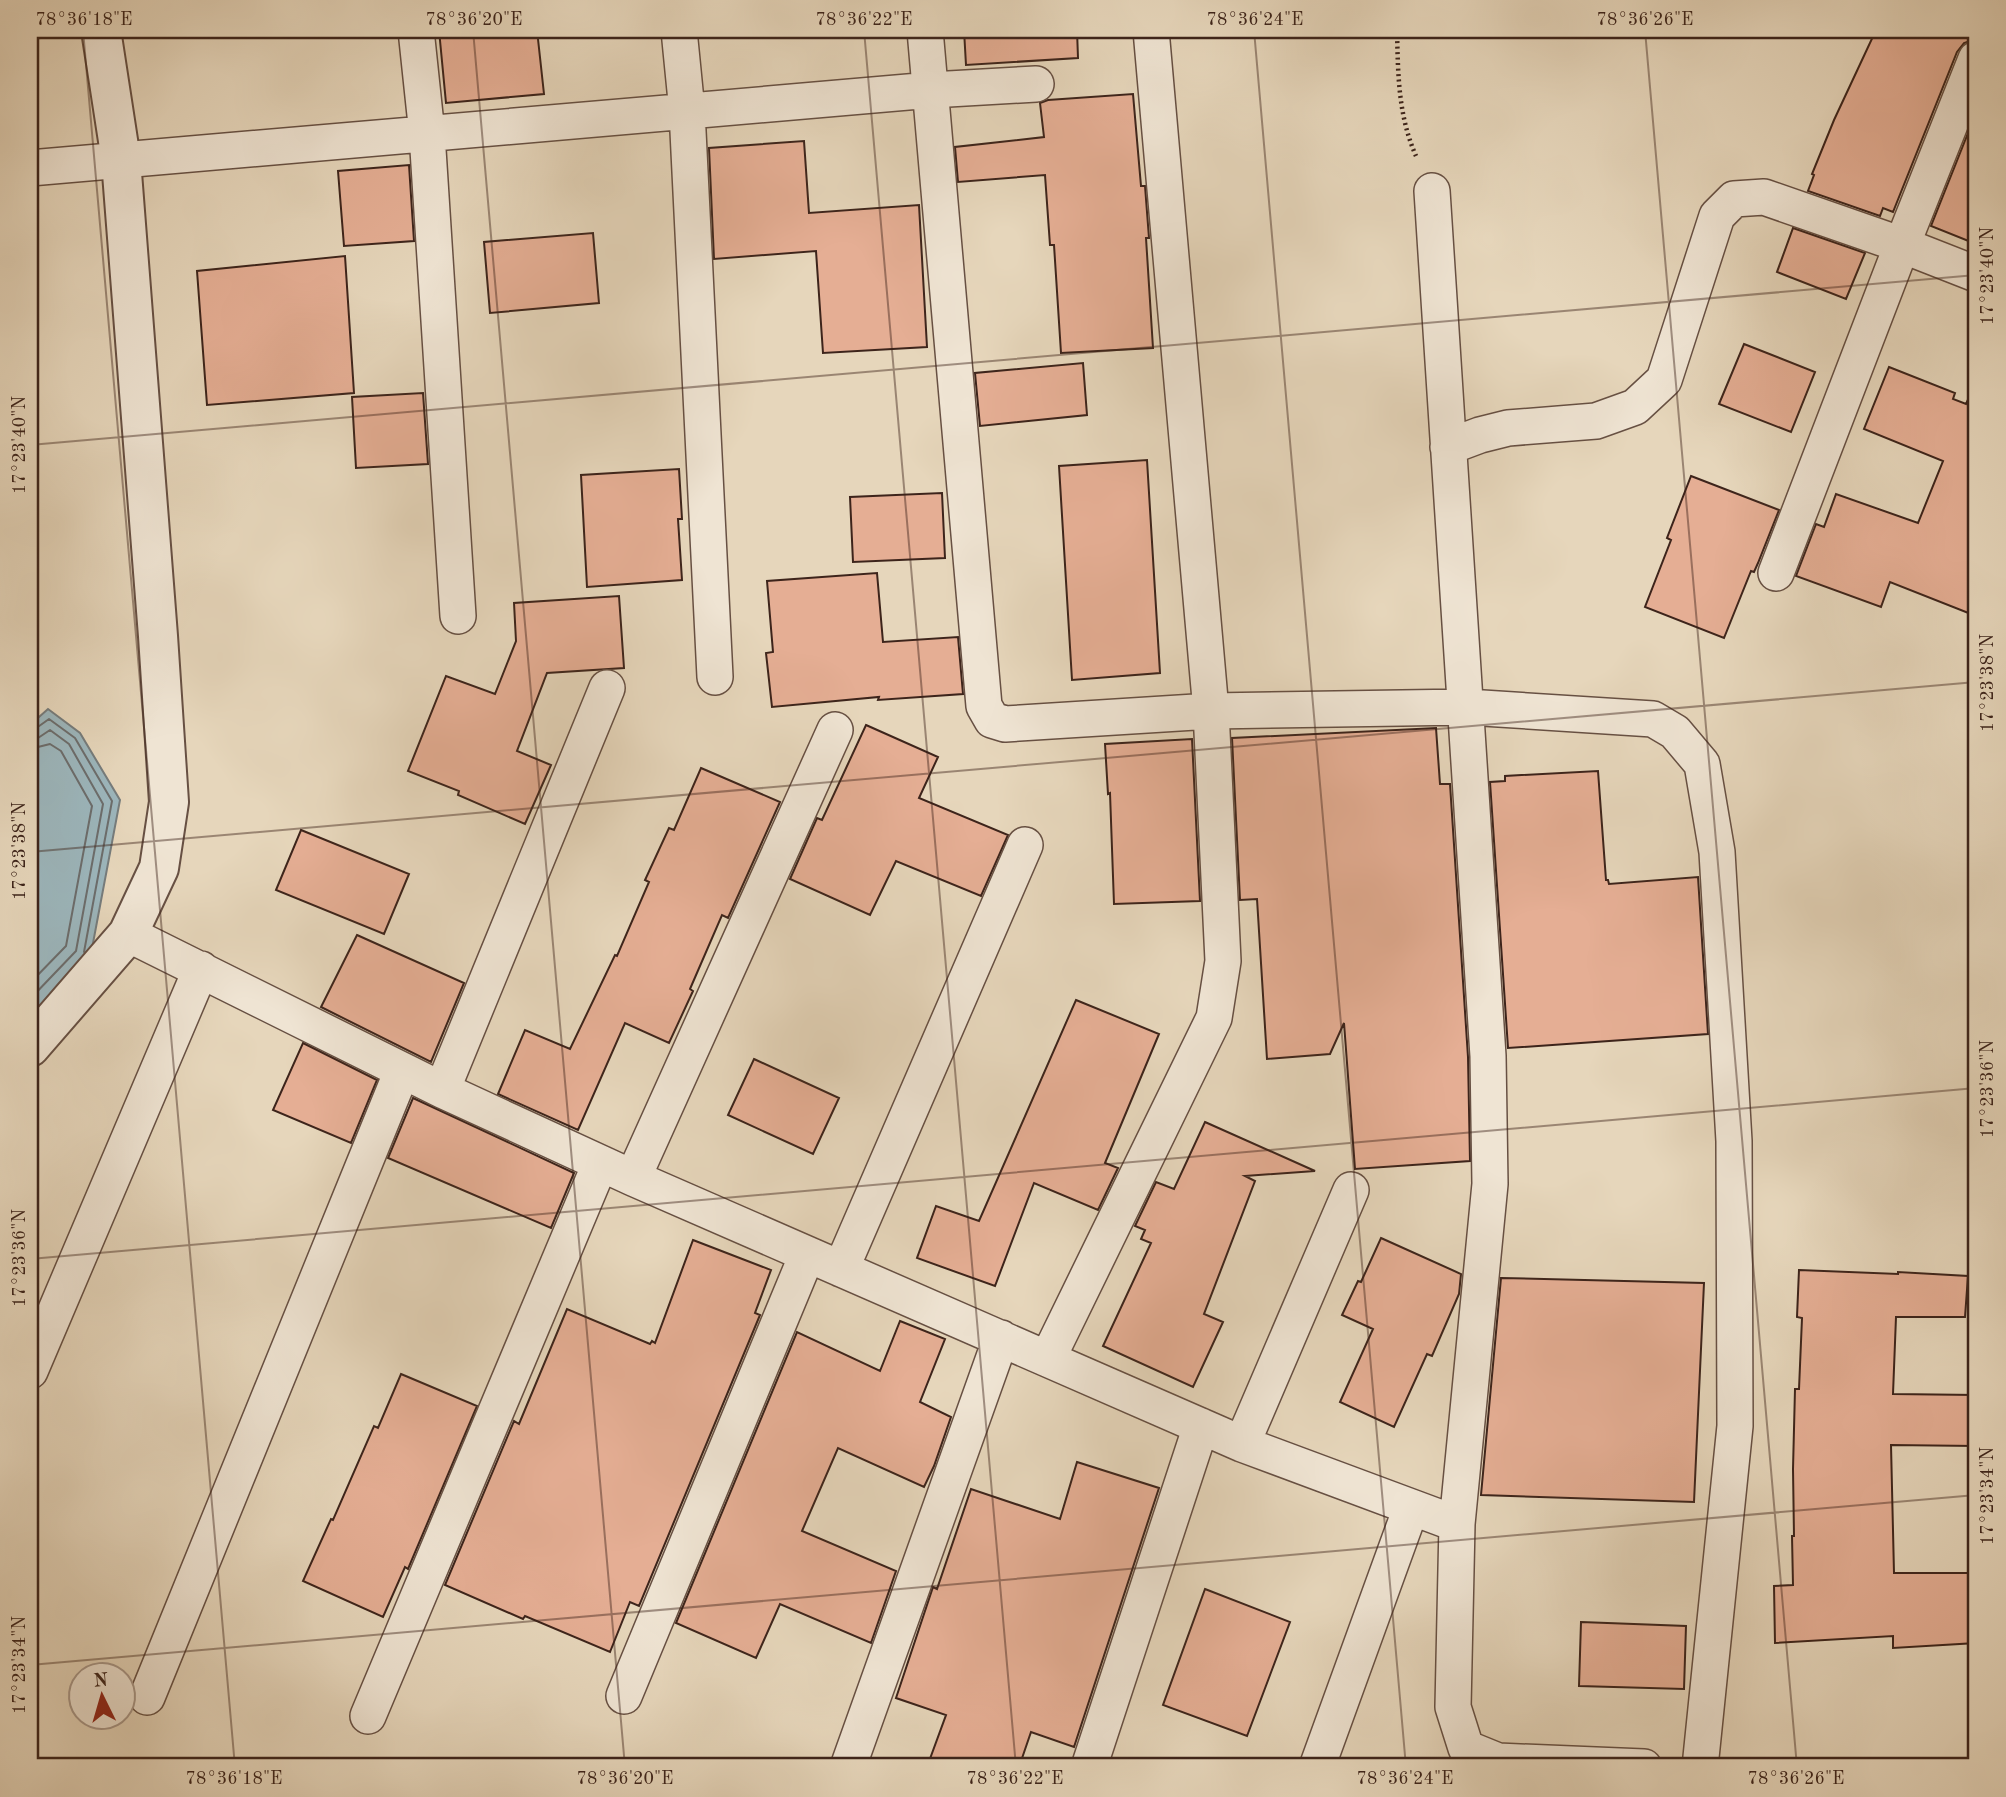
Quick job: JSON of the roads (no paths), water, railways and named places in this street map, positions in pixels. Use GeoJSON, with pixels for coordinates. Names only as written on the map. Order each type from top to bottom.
{"type":"FeatureCollection","features":[{"type":"Feature","properties":{"kind":"street"},"geometry":{"type":"LineString","coordinates":[[30,1047],[128,934],[159,868],[169,802],[121,160],[101,30]]}},
{"type":"Feature","properties":{"kind":"street"},"geometry":{"type":"LineString","coordinates":[[416,30],[427,134],[458,616]]}},
{"type":"Feature","properties":{"kind":"street"},"geometry":{"type":"LineString","coordinates":[[679,30],[687,111],[715,677]]}},
{"type":"Feature","properties":{"kind":"street"},"geometry":{"type":"LineString","coordinates":[[925,30],[984,706],[992,720],[1005,724],[1211,711],[1467,707],[1653,719],[1675,732],[1702,764],[1717,852],[1734,1141],[1735,1426],[1700,1767]]}},
{"type":"Feature","properties":{"kind":"street"},"geometry":{"type":"LineString","coordinates":[[1048,1358],[1214,1018],[1223,961],[1211,711],[1151,30]]}},
{"type":"Feature","properties":{"kind":"street"},"geometry":{"type":"LineString","coordinates":[[1776,573],[1976,59]]}},
{"type":"Feature","properties":{"kind":"street"},"geometry":{"type":"LineString","coordinates":[[30,168],[931,90],[1036,84]]}},
{"type":"Feature","properties":{"kind":"street"},"geometry":{"type":"LineString","coordinates":[[1432,191],[1488,1056],[1490,1184],[1457,1524],[1453,1707],[1466,1748],[1498,1762],[1644,1767]]}},
{"type":"Feature","properties":{"kind":"street"},"geometry":{"type":"LineString","coordinates":[[1448,447],[1508,428],[1596,421],[1635,407],[1664,380],[1717,216],[1734,199],[1764,197],[1976,274]]}},
{"type":"Feature","properties":{"kind":"street"},"geometry":{"type":"LineString","coordinates":[[442,1090],[607,688]]}},
{"type":"Feature","properties":{"kind":"street"},"geometry":{"type":"LineString","coordinates":[[633,1178],[835,730]]}},
{"type":"Feature","properties":{"kind":"street"},"geometry":{"type":"LineString","coordinates":[[841,1269],[1025,845]]}},
{"type":"Feature","properties":{"kind":"street"},"geometry":{"type":"LineString","coordinates":[[128,934],[442,1090],[600,1164],[1242,1444],[1457,1524]]}},
{"type":"Feature","properties":{"kind":"street"},"geometry":{"type":"LineString","coordinates":[[30,1371],[201,969]]}},
{"type":"Feature","properties":{"kind":"street"},"geometry":{"type":"LineString","coordinates":[[147,1697],[402,1070]]}},
{"type":"Feature","properties":{"kind":"street"},"geometry":{"type":"LineString","coordinates":[[368,1716],[600,1164]]}},
{"type":"Feature","properties":{"kind":"street"},"geometry":{"type":"LineString","coordinates":[[1242,1444],[1351,1189]]}},
{"type":"Feature","properties":{"kind":"street"},"geometry":{"type":"LineString","coordinates":[[624,1696],[807,1255]]}},
{"type":"Feature","properties":{"kind":"street"},"geometry":{"type":"LineString","coordinates":[[848,1767],[1001,1338]]}},
{"type":"Feature","properties":{"kind":"street"},"geometry":{"type":"LineString","coordinates":[[1089,1767],[1201,1426]]}},
{"type":"Feature","properties":{"kind":"street"},"geometry":{"type":"LineString","coordinates":[[1317,1767],[1411,1508]]}},
{"type":"Feature","properties":{"kind":"water"},"geometry":{"type":"Polygon","coordinates":[[[48,709],[80,733],[120,800],[90,959],[30,1021],[30,725],[48,709]]]}}]}
